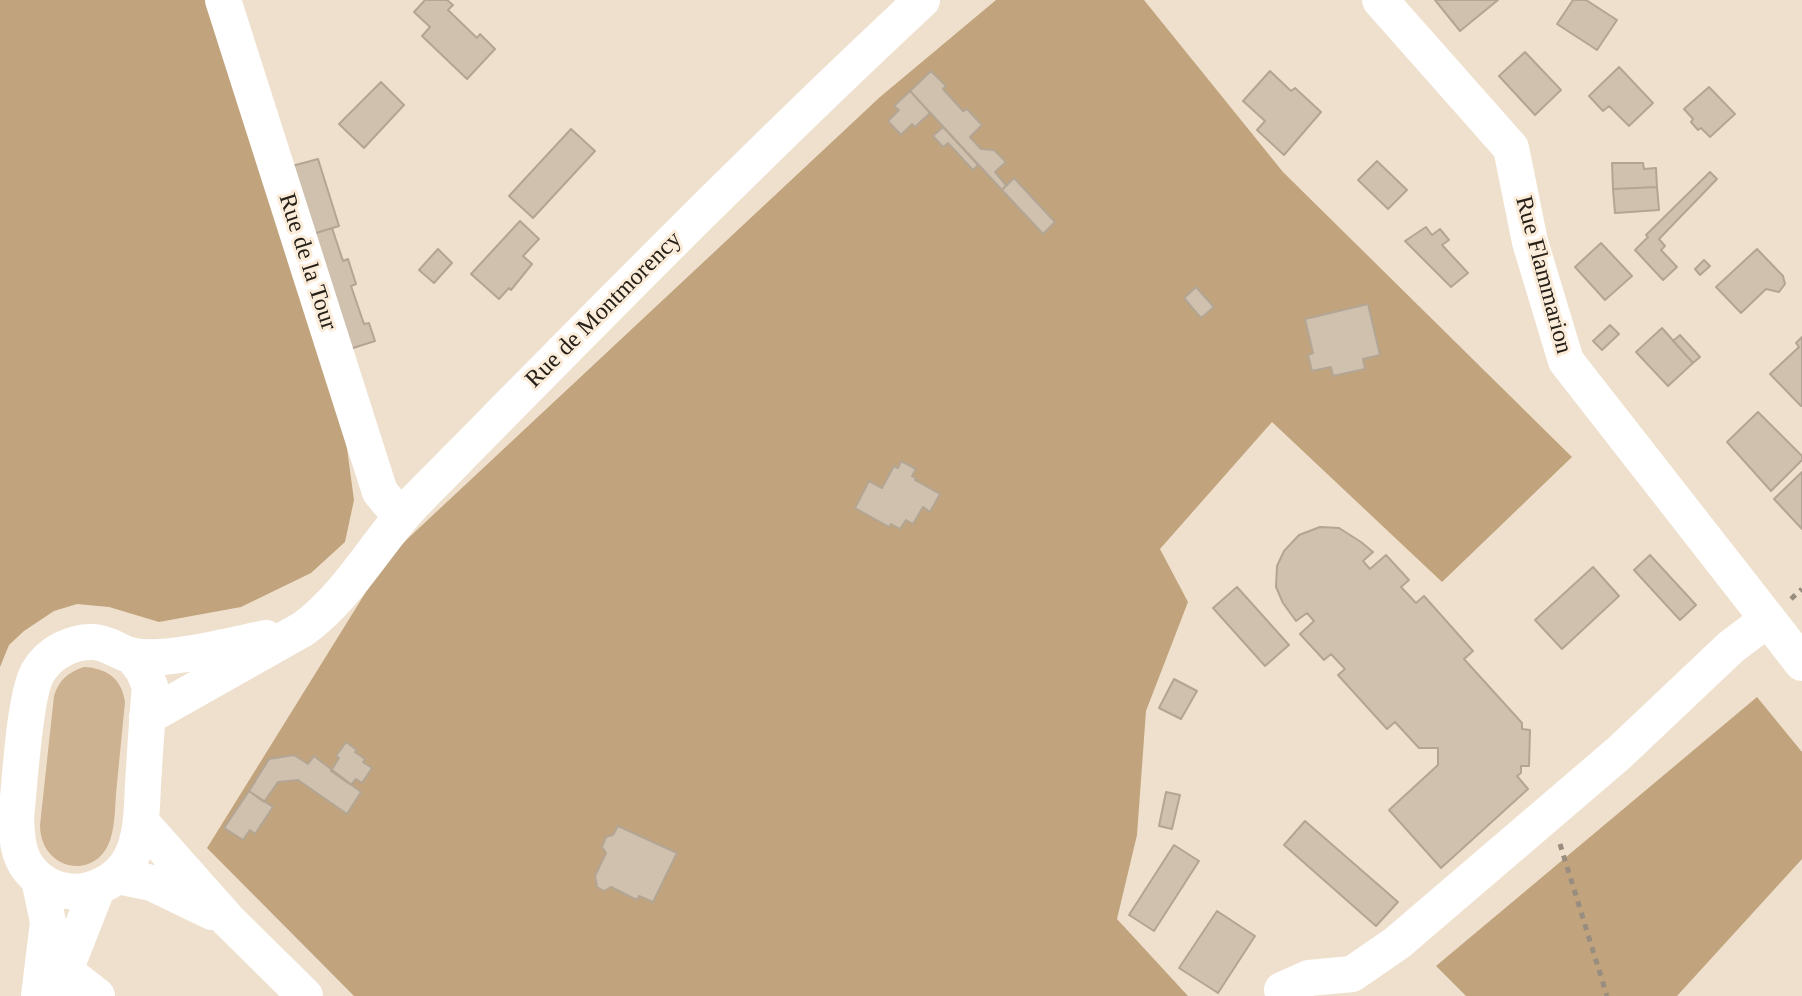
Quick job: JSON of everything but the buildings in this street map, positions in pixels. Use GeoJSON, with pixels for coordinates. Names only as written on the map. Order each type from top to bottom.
{"type":"FeatureCollection","features":[{"type":"Feature","properties":{"kind":"street","name":"Rue de la Tour"},"geometry":{"type":"LineString","coordinates":[[223,0],[380,492],[401,517]]}},
{"type":"Feature","properties":{"kind":"street","name":"Rue de Montmorency"},"geometry":{"type":"LineString","coordinates":[[147,717],[322,615],[401,517],[697,215],[922,0]]}},
{"type":"Feature","properties":{"kind":"street","name":"Rue Flammarion"},"geometry":{"type":"LineString","coordinates":[[1380,0],[1511,148],[1530,242],[1566,361],[1802,663]]}},
{"type":"Feature","properties":{"kind":"street"},"geometry":{"type":"LineString","coordinates":[[1282,990],[1309,978],[1352,974],[1397,943],[1619,753],[1731,647],[1768,619]]}},
{"type":"Feature","properties":{"kind":"street","name":"Rue de Montmorency"},"geometry":{"type":"LineString","coordinates":[[132,656],[198,652],[299,631]]}},
{"type":"Feature","properties":{"kind":"street"},"geometry":{"type":"LineString","coordinates":[[97,996],[60,983],[108,883],[127,866],[135,849],[141,822],[150,686],[132,656],[113,646],[92,642],[55,653],[37,674],[32,687],[16,817],[20,853],[29,869],[39,879],[64,891],[79,892],[108,883],[152,883],[228,920]]}},
{"type":"Feature","properties":{"kind":"street"},"geometry":{"type":"LineString","coordinates":[[141,822],[228,920],[305,996]]}},
{"type":"Feature","properties":{"kind":"street"},"geometry":{"type":"LineString","coordinates":[[39,879],[48,922],[39,996]]}},
{"type":"Feature","properties":{"kind":"path"},"geometry":{"type":"LineString","coordinates":[[1550,812],[1607,996]]}},
{"type":"Feature","properties":{"kind":"shaded area"},"geometry":{"type":"Polygon","coordinates":[[[0,0],[210,0],[345,434],[354,500],[345,542],[311,573],[241,607],[159,622],[109,607],[77,604],[54,611],[24,631],[9,645],[0,667],[0,0]]]}},
{"type":"Feature","properties":{"kind":"shaded area"},"geometry":{"type":"Polygon","coordinates":[[[996,0],[1144,0],[1283,172],[1572,457],[1442,582],[1272,422],[1160,549],[1188,602],[1146,711],[1137,835],[1117,919],[1188,996],[354,996],[207,848],[387,558],[880,97],[996,0]]]}},
{"type":"Feature","properties":{"kind":"shaded area"},"geometry":{"type":"Polygon","coordinates":[[[84,667],[112,676],[121,687],[125,702],[111,837],[105,851],[95,861],[71,866],[49,853],[40,825],[54,696],[65,677],[84,667]]]}},
{"type":"Feature","properties":{"kind":"shaded area"},"geometry":{"type":"Polygon","coordinates":[[[1757,697],[1802,752],[1802,859],[1677,996],[1466,996],[1436,966],[1757,697]]]}}]}
